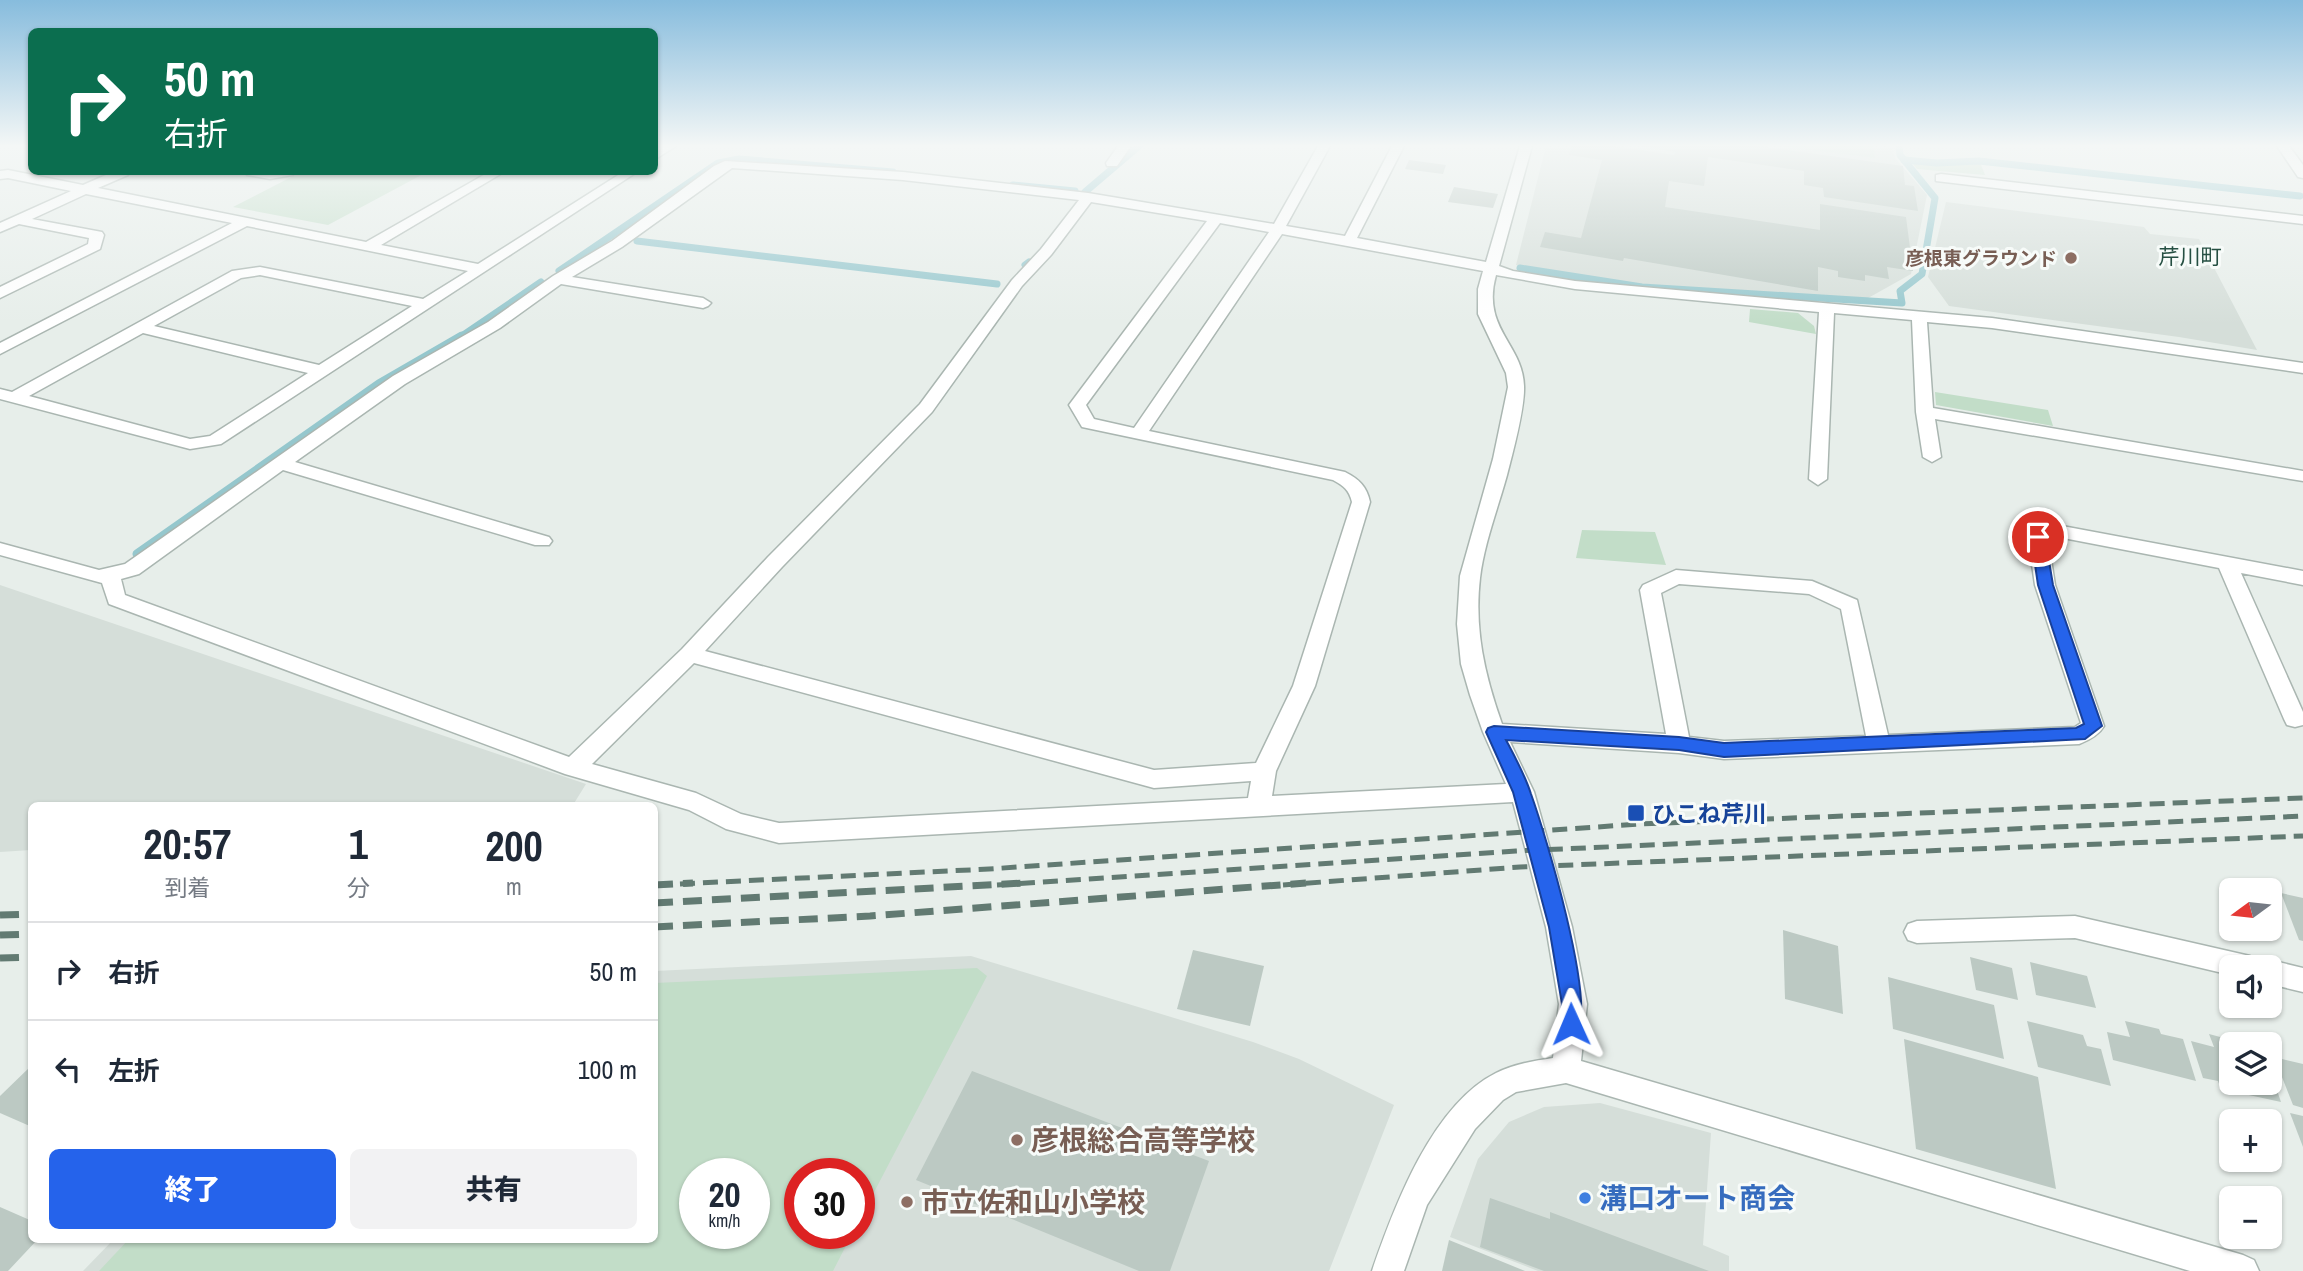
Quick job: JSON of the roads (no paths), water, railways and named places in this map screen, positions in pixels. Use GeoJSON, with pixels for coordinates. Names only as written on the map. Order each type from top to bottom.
{"type":"FeatureCollection","features":[{"type":"Feature","properties":{"kind":"street"},"geometry":{"type":"LineString","coordinates":[[0,228],[50,205]]}},
{"type":"Feature","properties":{"kind":"street"},"geometry":{"type":"LineString","coordinates":[[161,205],[480,269]]}},
{"type":"Feature","properties":{"kind":"street"},"geometry":{"type":"LineString","coordinates":[[369,246],[440,205]]}},
{"type":"Feature","properties":{"kind":"street"},"geometry":{"type":"LineString","coordinates":[[7,396],[190,444],[215,440],[579,205]]}},
{"type":"Feature","properties":{"kind":"street"},"geometry":{"type":"LineString","coordinates":[[0,549],[99,577],[132,569],[399,380],[494,325],[558,279],[617,244],[672,205]]}},
{"type":"Feature","properties":{"kind":"street"},"geometry":{"type":"LineString","coordinates":[[573,768],[690,654],[775,562],[926,408],[1017,282],[1046,252],[1082,205]]}},
{"type":"Feature","properties":{"kind":"street"},"geometry":{"type":"LineString","coordinates":[[1136,205],[1349,241],[1510,275],[1575,285],[1992,323],[2303,368]]}},
{"type":"Feature","properties":{"kind":"street"},"geometry":{"type":"LineString","coordinates":[[1138,434],[1278,229],[1291,205]]}},
{"type":"Feature","properties":{"kind":"street"},"geometry":{"type":"LineString","coordinates":[[1349,241],[1367,205]]}},
{"type":"Feature","properties":{"kind":"street"},"geometry":{"type":"LineString","coordinates":[[1509,205],[1485,289],[1486,314],[1514,373],[1516,387],[1502,459],[1470,576],[1467,624],[1472,664],[1494,732],[1522,792],[1559,927],[1573,1004],[1566,1070]]}},
{"type":"Feature","properties":{"kind":"street"},"geometry":{"type":"LineString","coordinates":[[2176,205],[2303,220]]}},
{"type":"Feature","properties":{"kind":"street"},"geometry":{"type":"LineString","coordinates":[[1216,219],[1077,405],[1088,423],[1339,476],[1359,490],[1361,502],[1304,686],[1264,771],[1258,806]]}},
{"type":"Feature","properties":{"kind":"street"},"geometry":{"type":"LineString","coordinates":[[0,293],[95,246],[97,235],[18,220]]}},
{"type":"Feature","properties":{"kind":"street"},"geometry":{"type":"LineString","coordinates":[[0,349],[245,222]]}},
{"type":"Feature","properties":{"kind":"street"},"geometry":{"type":"LineString","coordinates":[[7,396],[142,328],[237,274],[260,271],[425,304]]}},
{"type":"Feature","properties":{"kind":"street"},"geometry":{"type":"LineString","coordinates":[[558,279],[703,303]]}},
{"type":"Feature","properties":{"kind":"street"},"geometry":{"type":"LineString","coordinates":[[1818,479],[1827,307]]}},
{"type":"Feature","properties":{"kind":"street"},"geometry":{"type":"LineString","coordinates":[[1919,316],[1924,412],[1932,457]]}},
{"type":"Feature","properties":{"kind":"street"},"geometry":{"type":"LineString","coordinates":[[142,328],[322,371]]}},
{"type":"Feature","properties":{"kind":"street"},"geometry":{"type":"LineString","coordinates":[[1924,412],[2303,476]]}},
{"type":"Feature","properties":{"kind":"street"},"geometry":{"type":"LineString","coordinates":[[281,464],[542,541]]}},
{"type":"Feature","properties":{"kind":"street"},"geometry":{"type":"LineString","coordinates":[[1494,732],[1679,744],[1724,750],[2079,735],[2093,726],[2045,585],[2038,537],[2057,531],[2303,578]]}},
{"type":"Feature","properties":{"kind":"street"},"geometry":{"type":"LineString","coordinates":[[2227,564],[2295,719]]}},
{"type":"Feature","properties":{"kind":"street"},"geometry":{"type":"LineString","coordinates":[[110,576],[116,599],[573,768],[696,802],[735,822],[779,833],[1522,792]]}},
{"type":"Feature","properties":{"kind":"street"},"geometry":{"type":"LineString","coordinates":[[1679,744],[1650,590],[1676,577],[1812,588],[1850,605],[1879,744]]}},
{"type":"Feature","properties":{"kind":"street"},"geometry":{"type":"LineString","coordinates":[[690,654],[1154,779],[1264,771]]}},
{"type":"Feature","properties":{"kind":"street"},"geometry":{"type":"LineString","coordinates":[[1917,932],[2075,927],[2219,961]]}},
{"type":"Feature","properties":{"kind":"street"},"geometry":{"type":"LineString","coordinates":[[2282,975],[2303,980]]}},
{"type":"Feature","properties":{"kind":"street"},"geometry":{"type":"LineString","coordinates":[[1388,1271],[1409,1210],[1450,1138],[1481,1100],[1505,1082],[1531,1074],[1566,1070],[2175,1261],[2243,1271]]}},
{"type":"Feature","properties":{"kind":"waterway"},"geometry":{"type":"LineString","coordinates":[[559,271],[656,205]]}},
{"type":"Feature","properties":{"kind":"waterway"},"geometry":{"type":"LineString","coordinates":[[1520,268],[1642,287],[1902,303],[1900,291],[1922,274],[1934,205]]}},
{"type":"Feature","properties":{"kind":"waterway"},"geometry":{"type":"LineString","coordinates":[[637,241],[997,284]]}},
{"type":"Feature","properties":{"kind":"waterway"},"geometry":{"type":"LineString","coordinates":[[1025,265],[1029,262]]}},
{"type":"Feature","properties":{"kind":"waterway"},"geometry":{"type":"LineString","coordinates":[[462,336],[541,282]]}},
{"type":"Feature","properties":{"kind":"waterway"},"geometry":{"type":"LineString","coordinates":[[137,554],[379,384],[462,336]]}},
{"type":"Feature","properties":{"kind":"railway"},"geometry":{"type":"LineString","coordinates":[[658,885],[989,869],[1640,824],[2303,798]]}},
{"type":"Feature","properties":{"kind":"railway"},"geometry":{"type":"LineString","coordinates":[[997,885],[1516,851],[2303,816]]}},
{"type":"Feature","properties":{"kind":"railway"},"geometry":{"type":"LineString","coordinates":[[1283,885],[1520,867],[2303,836]]}},
{"type":"Feature","properties":{"kind":"railway"},"geometry":{"type":"LineString","coordinates":[[658,885],[693,883]]}},
{"type":"Feature","properties":{"kind":"railway"},"geometry":{"type":"LineString","coordinates":[[658,903],[1024,883]]}},
{"type":"Feature","properties":{"kind":"railway"},"geometry":{"type":"LineString","coordinates":[[658,927],[870,916],[1306,883]]}},
{"type":"Feature","properties":{"kind":"railway"},"geometry":{"type":"LineString","coordinates":[[0,915],[28,914]]}},
{"type":"Feature","properties":{"kind":"railway"},"geometry":{"type":"LineString","coordinates":[[0,935],[28,934]]}},
{"type":"Feature","properties":{"kind":"railway"},"geometry":{"type":"LineString","coordinates":[[0,958],[28,957]]}},
{"type":"Feature","properties":{"kind":"place","name":"彦根東グラウンド"},"geometry":{"type":"Point","coordinates":[2071,258]}},
{"type":"Feature","properties":{"kind":"place","name":"ひこね芹川"},"geometry":{"type":"Point","coordinates":[1636,813]}},
{"type":"Feature","properties":{"kind":"place","name":"彦根総合高等学校"},"geometry":{"type":"Point","coordinates":[1017,1140]}},
{"type":"Feature","properties":{"kind":"place","name":"溝口オート商会"},"geometry":{"type":"Point","coordinates":[1585,1198]}},
{"type":"Feature","properties":{"kind":"place","name":"市立佐和山小学校"},"geometry":{"type":"Point","coordinates":[907,1202]}},
{"type":"Feature","properties":{"kind":"district","name":"芹川町"},"geometry":{"type":"Point","coordinates":[2190,256]}}]}
